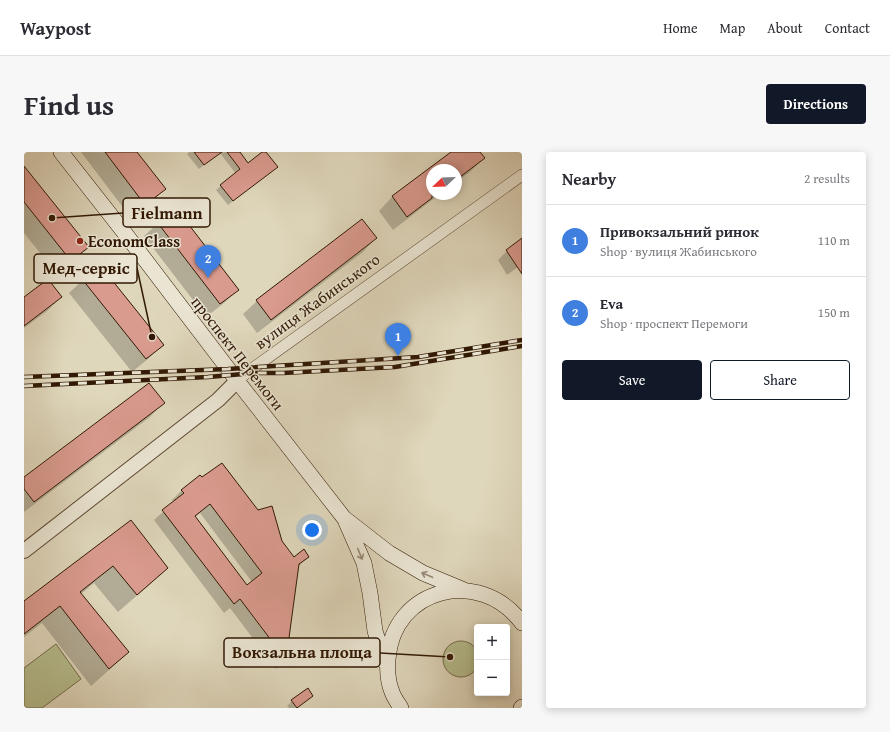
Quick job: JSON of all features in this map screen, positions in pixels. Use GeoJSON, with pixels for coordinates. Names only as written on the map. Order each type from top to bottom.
{"type":"FeatureCollection","features":[{"type":"Feature","properties":{"kind":"main road","name":"проспект Перемоги"},"geometry":{"type":"LineString","coordinates":[[62,152],[344,518],[389,553],[423,574],[464,590]]}},
{"type":"Feature","properties":{"kind":"main road","name":"проспект Перемоги"},"geometry":{"type":"LineString","coordinates":[[344,518],[364,564],[370,593],[375,631],[387,669]]}},
{"type":"Feature","properties":{"kind":"main road"},"geometry":{"type":"LineString","coordinates":[[401,708],[392,692],[387,669],[388,649],[396,629],[408,612],[424,600],[443,592],[464,590],[479,592],[497,599],[514,612],[522,623]]}},
{"type":"Feature","properties":{"kind":"street","name":"вулиця Жабинського"},"geometry":{"type":"LineString","coordinates":[[24,551],[218,400],[245,374],[522,175]]}},
{"type":"Feature","properties":{"kind":"green space"},"geometry":{"type":"Polygon","coordinates":[[[457,641],[465,641],[474,646],[474,672],[465,677],[457,677],[448,672],[443,663],[443,655],[448,646],[457,641]]]}},
{"type":"Feature","properties":{"kind":"green space"},"geometry":{"type":"Polygon","coordinates":[[[56,644],[81,679],[42,708],[26,708],[24,705],[24,668],[56,644]]]}},
{"type":"Feature","properties":{"kind":"building"},"geometry":{"type":"Polygon","coordinates":[[[105,152],[137,152],[166,189],[145,205],[105,152]]]}},
{"type":"Feature","properties":{"kind":"building"},"geometry":{"type":"Polygon","coordinates":[[[194,152],[222,152],[204,165],[194,152]]]}},
{"type":"Feature","properties":{"kind":"building"},"geometry":{"type":"Polygon","coordinates":[[[227,152],[240,152],[248,163],[262,152],[266,152],[278,167],[233,201],[220,185],[240,169],[227,152]]]}},
{"type":"Feature","properties":{"kind":"building"},"geometry":{"type":"Polygon","coordinates":[[[451,152],[480,152],[485,158],[462,175],[462,164],[435,164],[451,152]]]}},
{"type":"Feature","properties":{"kind":"building"},"geometry":{"type":"Polygon","coordinates":[[[24,166],[89,247],[71,261],[24,202],[24,166]]]}},
{"type":"Feature","properties":{"kind":"building"},"geometry":{"type":"Polygon","coordinates":[[[426,171],[426,200],[429,200],[407,217],[392,196],[426,171]]]}},
{"type":"Feature","properties":{"kind":"building"},"geometry":{"type":"Polygon","coordinates":[[[176,208],[239,290],[220,304],[157,222],[176,208]]]}},
{"type":"Feature","properties":{"kind":"building"},"geometry":{"type":"Polygon","coordinates":[[[362,219],[377,238],[271,320],[256,300],[362,219]]]}},
{"type":"Feature","properties":{"kind":"building"},"geometry":{"type":"Polygon","coordinates":[[[522,238],[522,274],[506,250],[522,238]]]}},
{"type":"Feature","properties":{"kind":"building"},"geometry":{"type":"Polygon","coordinates":[[[100,265],[164,345],[146,359],[82,279],[100,265]]]}},
{"type":"Feature","properties":{"kind":"building"},"geometry":{"type":"Polygon","coordinates":[[[48,279],[62,297],[24,326],[24,297],[48,279]]]}},
{"type":"Feature","properties":{"kind":"building"},"geometry":{"type":"Polygon","coordinates":[[[149,383],[165,403],[34,502],[24,489],[24,477],[149,383]]]}},
{"type":"Feature","properties":{"kind":"building"},"geometry":{"type":"Polygon","coordinates":[[[222,463],[258,510],[272,506],[282,541],[294,557],[304,549],[309,557],[299,564],[286,660],[240,599],[234,604],[162,510],[184,493],[181,490],[200,475],[202,477],[222,463]],[[210,504],[195,516],[247,585],[262,573],[210,504]]]}},
{"type":"Feature","properties":{"kind":"building"},"geometry":{"type":"Polygon","coordinates":[[[131,520],[168,568],[137,595],[113,566],[80,592],[129,652],[109,669],[60,606],[24,634],[24,601],[131,520]]]}},
{"type":"Feature","properties":{"kind":"building"},"geometry":{"type":"Polygon","coordinates":[[[308,688],[313,696],[297,708],[291,700],[308,688]]]}},
{"type":"Feature","properties":{"kind":"railway"},"geometry":{"type":"LineString","coordinates":[[24,377],[228,369],[418,357],[522,340]]}},
{"type":"Feature","properties":{"kind":"railway"},"geometry":{"type":"LineString","coordinates":[[24,386],[395,367],[522,346]]}},
{"type":"Feature","properties":{"kind":"place","name":"Fielmann"},"geometry":{"type":"Point","coordinates":[52,218]}},
{"type":"Feature","properties":{"kind":"place","name":"EconomClass"},"geometry":{"type":"Point","coordinates":[80,241]}},
{"type":"Feature","properties":{"kind":"place","name":"Eva"},"geometry":{"type":"Point","coordinates":[208,278]}},
{"type":"Feature","properties":{"kind":"place","name":"Мед-сервіс"},"geometry":{"type":"Point","coordinates":[152,337]}},
{"type":"Feature","properties":{"kind":"place","name":"Привокзальний ринок"},"geometry":{"type":"Point","coordinates":[398,356]}},
{"type":"Feature","properties":{"kind":"place","name":"Вокзальна площа"},"geometry":{"type":"Point","coordinates":[450,657]}}]}
